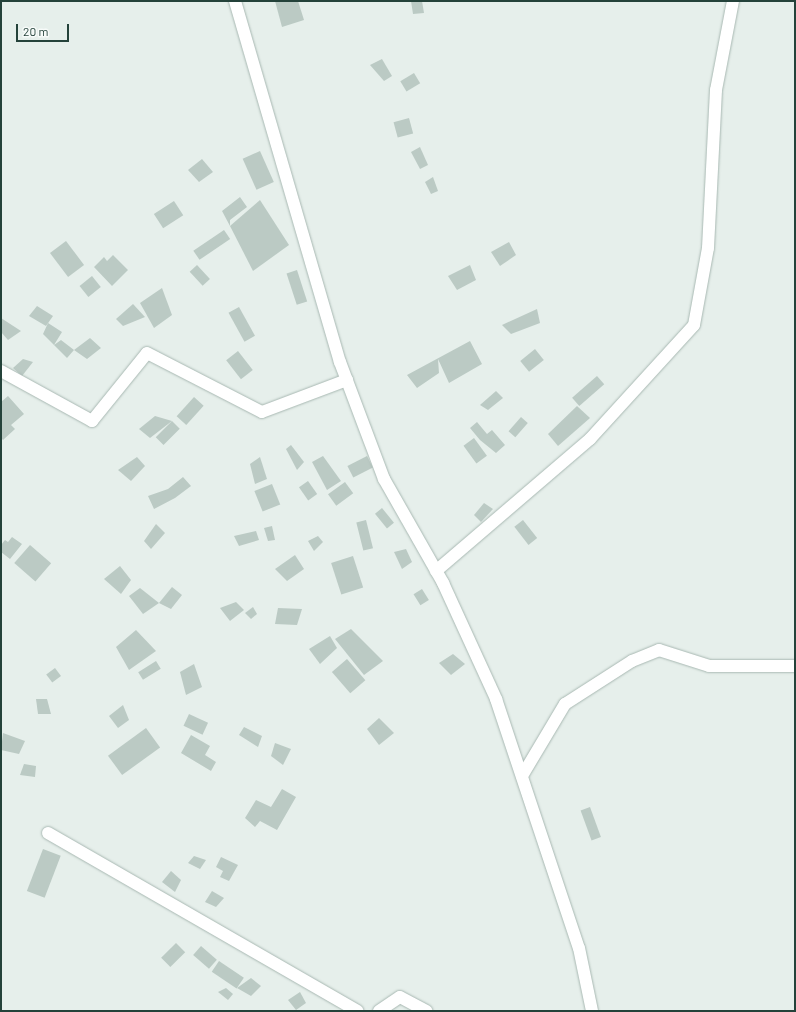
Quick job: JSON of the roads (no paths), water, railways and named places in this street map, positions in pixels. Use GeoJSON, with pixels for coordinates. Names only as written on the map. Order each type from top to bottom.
{"type":"FeatureCollection","features":[{"type":"Feature","properties":{"kind":"street"},"geometry":{"type":"LineString","coordinates":[[235,1],[340,362],[384,479],[436,571],[496,699],[579,948],[592,1011]]}},
{"type":"Feature","properties":{"kind":"street"},"geometry":{"type":"LineString","coordinates":[[436,571],[590,440],[694,325],[708,248],[716,90],[733,1]]}},
{"type":"Feature","properties":{"kind":"street"},"geometry":{"type":"LineString","coordinates":[[1,371],[92,421],[147,353],[262,412],[347,380]]}},
{"type":"Feature","properties":{"kind":"street"},"geometry":{"type":"LineString","coordinates":[[522,776],[565,704],[632,661],[659,650],[709,666],[795,666]]}},
{"type":"Feature","properties":{"kind":"street"},"geometry":{"type":"LineString","coordinates":[[48,833],[357,1011]]}},
{"type":"Feature","properties":{"kind":"street"},"geometry":{"type":"LineString","coordinates":[[379,1011],[400,997],[426,1011]]}}]}
